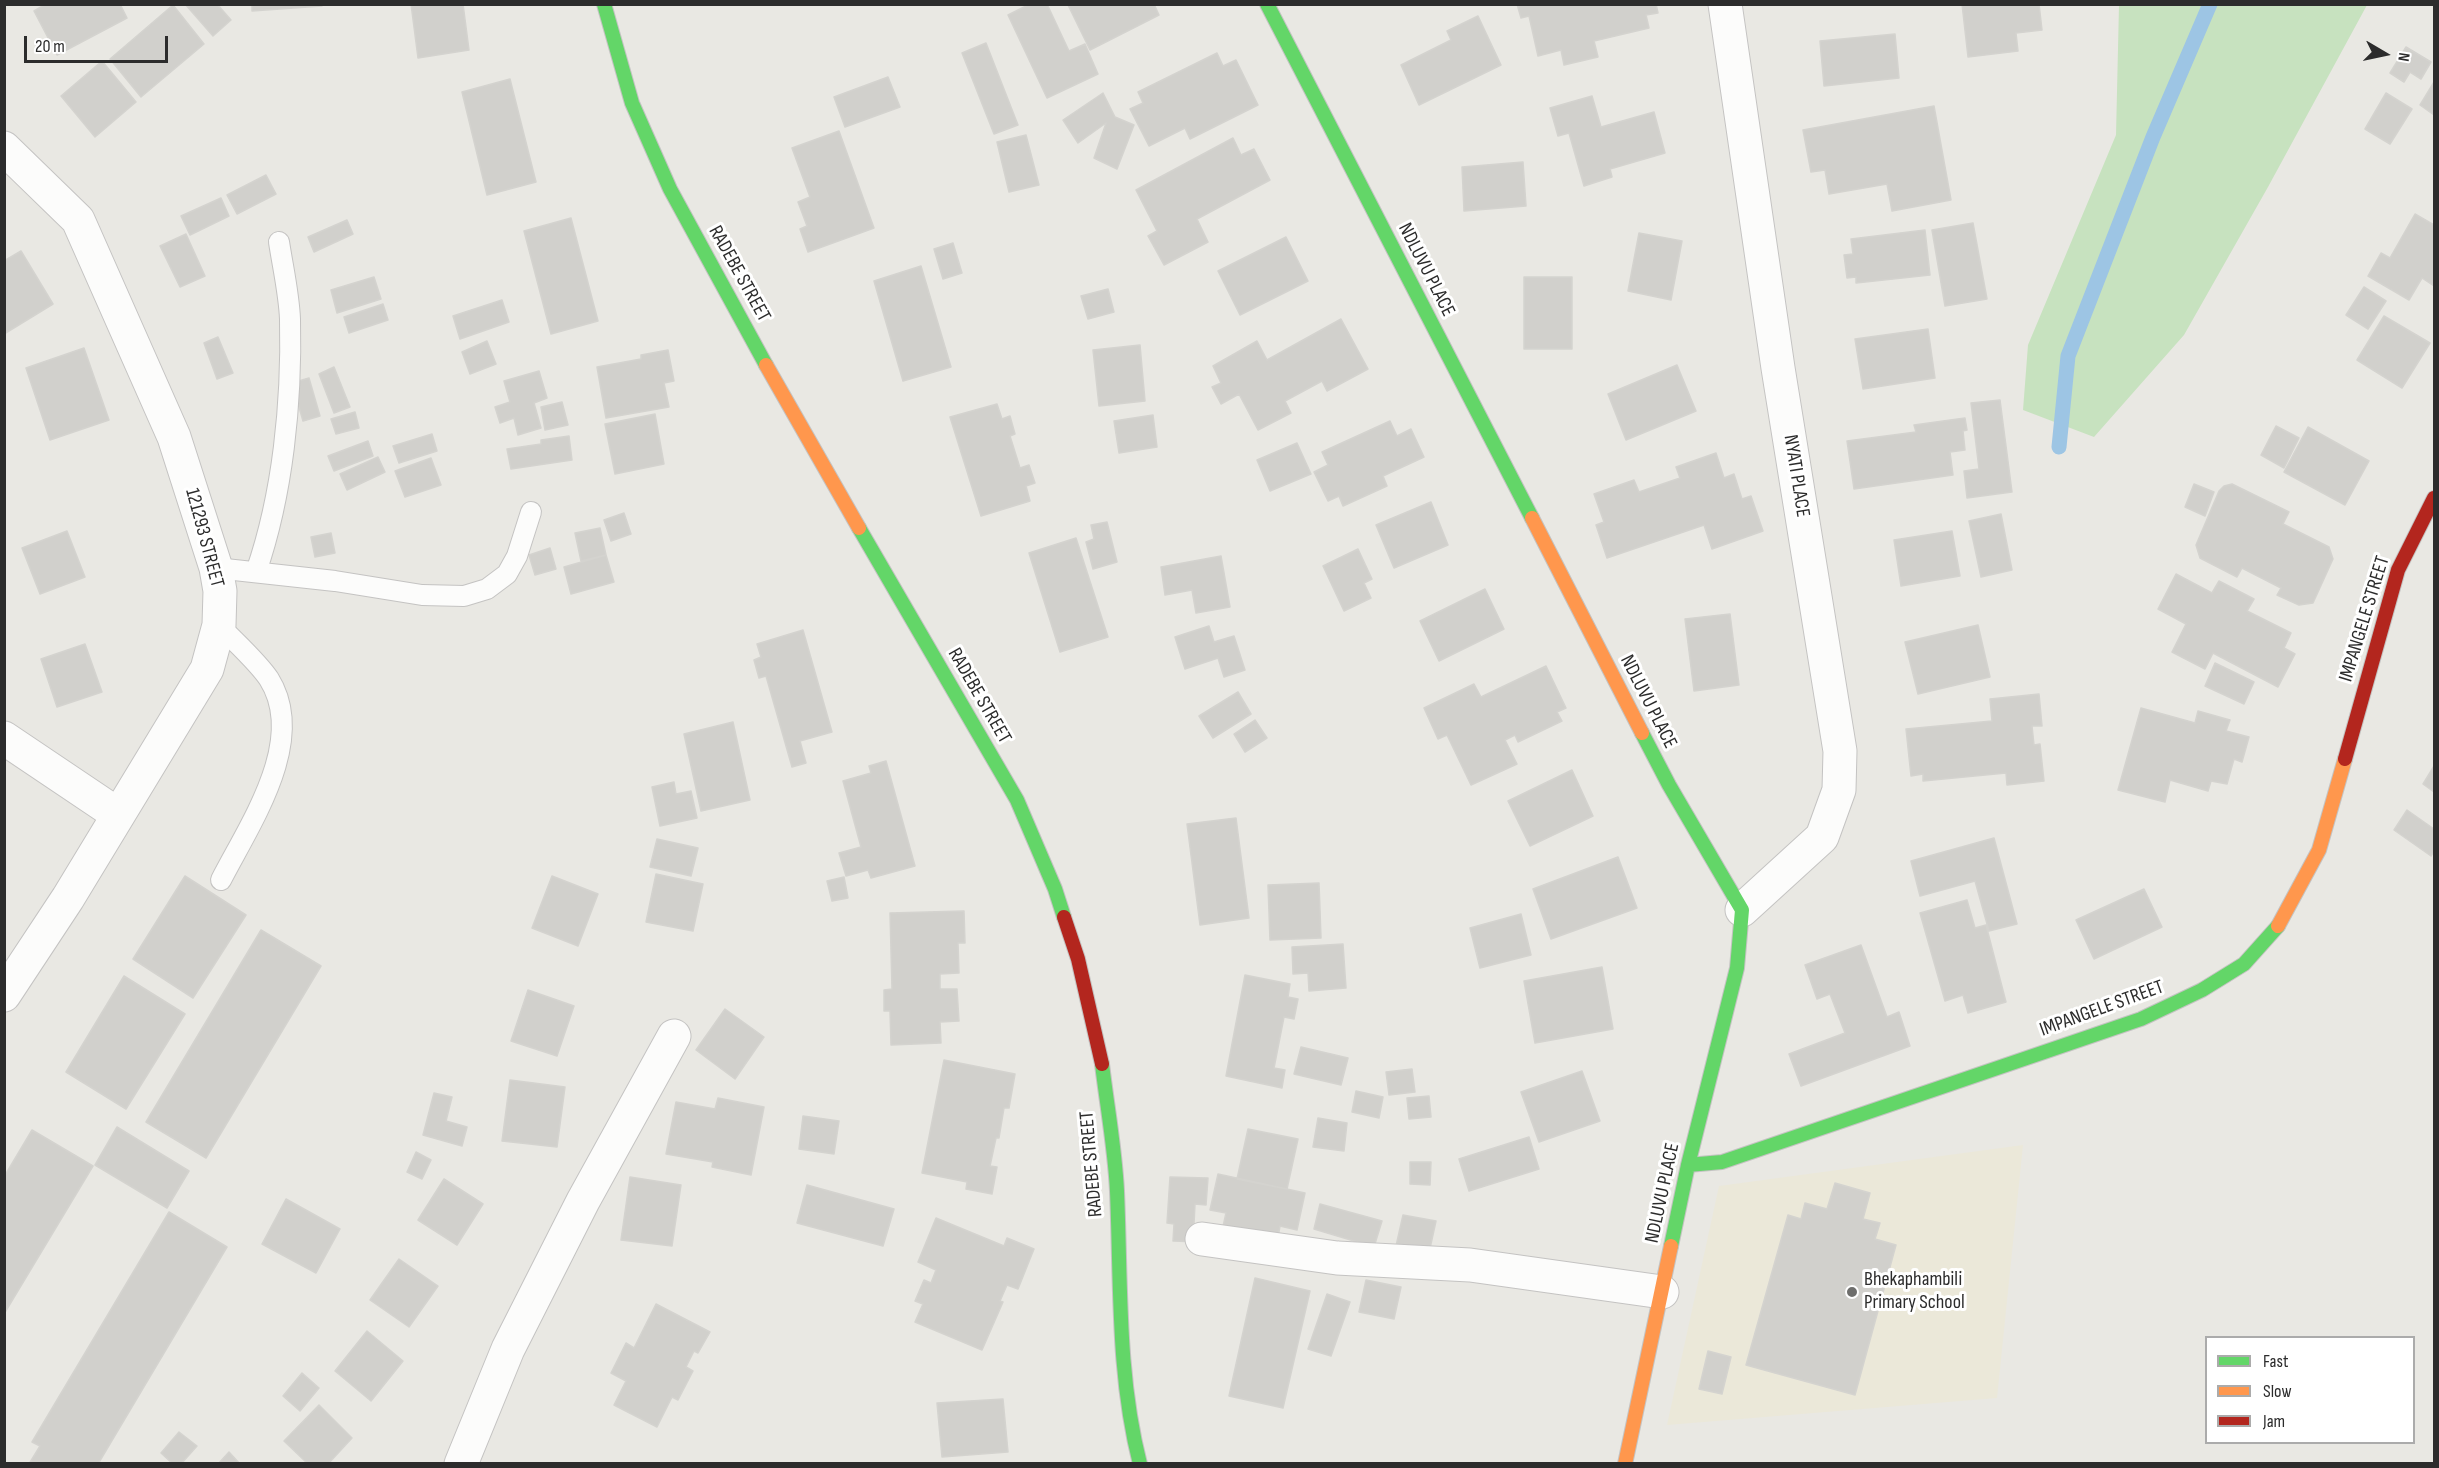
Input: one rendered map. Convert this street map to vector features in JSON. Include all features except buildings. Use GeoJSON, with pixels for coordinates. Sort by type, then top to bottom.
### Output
{"type":"FeatureCollection","features":[{"type":"Feature","properties":{"kind":"street","name":"RADEBE STREET"},"geometry":{"type":"LineString","coordinates":[[604,4],[632,103],[670,189],[800,427],[1017,800],[1055,889],[1078,959],[1101,1058],[1116,1188],[1121,1354],[1134,1441],[1140,1464]]}},
{"type":"Feature","properties":{"kind":"street","name":"NDLUVU PLACE"},"geometry":{"type":"LineString","coordinates":[[1267,4],[1669,785],[1742,910],[1737,968],[1688,1165],[1625,1464]]}},
{"type":"Feature","properties":{"kind":"street","name":"NYATI PLACE"},"geometry":{"type":"LineString","coordinates":[[1725,4],[1780,380],[1840,751],[1839,790],[1822,837],[1742,910]]}},
{"type":"Feature","properties":{"kind":"street","name":"121293 STREET"},"geometry":{"type":"LineString","coordinates":[[4,148],[78,220],[174,437],[216,568],[220,591],[219,625],[207,669],[68,898],[4,995]]}},
{"type":"Feature","properties":{"kind":"street","name":"IMPANGELE STREET"},"geometry":{"type":"LineString","coordinates":[[1688,1165],[1722,1162],[2141,1019],[2202,990],[2244,964],[2282,922],[2319,850],[2398,570],[2434,498]]}},
{"type":"Feature","properties":{"kind":"street"},"geometry":{"type":"LineString","coordinates":[[4,738],[117,814]]}},
{"type":"Feature","properties":{"kind":"street"},"geometry":{"type":"LineString","coordinates":[[461,1464],[508,1349],[583,1201],[674,1036]]}},
{"type":"Feature","properties":{"kind":"street"},"geometry":{"type":"LineString","coordinates":[[1202,1239],[1337,1258],[1470,1265],[1662,1292]]}},
{"type":"Feature","properties":{"kind":"lane"},"geometry":{"type":"LineString","coordinates":[[256,572],[268,539],[276,503],[288,400],[290,318],[279,243]]}},
{"type":"Feature","properties":{"kind":"lane"},"geometry":{"type":"LineString","coordinates":[[216,568],[335,581],[422,595],[464,596],[487,589],[507,574],[517,556],[531,512]]}},
{"type":"Feature","properties":{"kind":"lane"},"geometry":{"type":"LineString","coordinates":[[219,625],[269,679],[281,709],[281,746],[271,782],[221,880]]}},
{"type":"Feature","properties":{"kind":"shaded area","name":"Bhekaphambili Primary School"},"geometry":{"type":"Polygon","coordinates":[[[2023,1145],[1997,1398],[1667,1425],[1719,1186],[2023,1145]]]}},
{"type":"Feature","properties":{"kind":"green space"},"geometry":{"type":"Polygon","coordinates":[[[2119,5],[2367,5],[2184,335],[2094,437],[2023,410],[2028,345],[2116,135],[2119,5]]]}},
{"type":"Feature","properties":{"kind":"waterway"},"geometry":{"type":"LineString","coordinates":[[2059,447],[2068,356],[2153,137],[2210,4]]}},
{"type":"Feature","properties":{"kind":"traffic: fast"},"geometry":{"type":"LineString","coordinates":[[604,4],[632,103],[670,189],[766,365]]}},
{"type":"Feature","properties":{"kind":"traffic: fast"},"geometry":{"type":"LineString","coordinates":[[1267,4],[1532,518]]}},
{"type":"Feature","properties":{"kind":"traffic: fast"},"geometry":{"type":"LineString","coordinates":[[859,528],[1017,800],[1055,889],[1064,917]]}},
{"type":"Feature","properties":{"kind":"traffic: fast"},"geometry":{"type":"LineString","coordinates":[[1642,733],[1669,785],[1742,910],[1737,968],[1688,1165],[1671,1246]]}},
{"type":"Feature","properties":{"kind":"traffic: fast"},"geometry":{"type":"LineString","coordinates":[[1688,1165],[1722,1162],[2141,1019],[2202,990],[2244,964],[2278,926]]}},
{"type":"Feature","properties":{"kind":"traffic: fast"},"geometry":{"type":"LineString","coordinates":[[1102,1064],[1116,1175],[1120,1294],[1127,1396],[1140,1464]]}},
{"type":"Feature","properties":{"kind":"traffic: slow"},"geometry":{"type":"LineString","coordinates":[[766,365],[859,528]]}},
{"type":"Feature","properties":{"kind":"traffic: slow"},"geometry":{"type":"LineString","coordinates":[[1532,518],[1642,733]]}},
{"type":"Feature","properties":{"kind":"traffic: slow"},"geometry":{"type":"LineString","coordinates":[[2278,926],[2319,850],[2345,759]]}},
{"type":"Feature","properties":{"kind":"traffic: slow"},"geometry":{"type":"LineString","coordinates":[[1625,1464],[1671,1246]]}},
{"type":"Feature","properties":{"kind":"traffic: jam"},"geometry":{"type":"LineString","coordinates":[[2345,759],[2398,570],[2434,498]]}},
{"type":"Feature","properties":{"kind":"traffic: jam"},"geometry":{"type":"LineString","coordinates":[[1064,917],[1078,959],[1102,1064]]}},
{"type":"Feature","properties":{"kind":"place","name":"Bhekaphambili Primary School"},"geometry":{"type":"Point","coordinates":[1852,1292]}}]}
